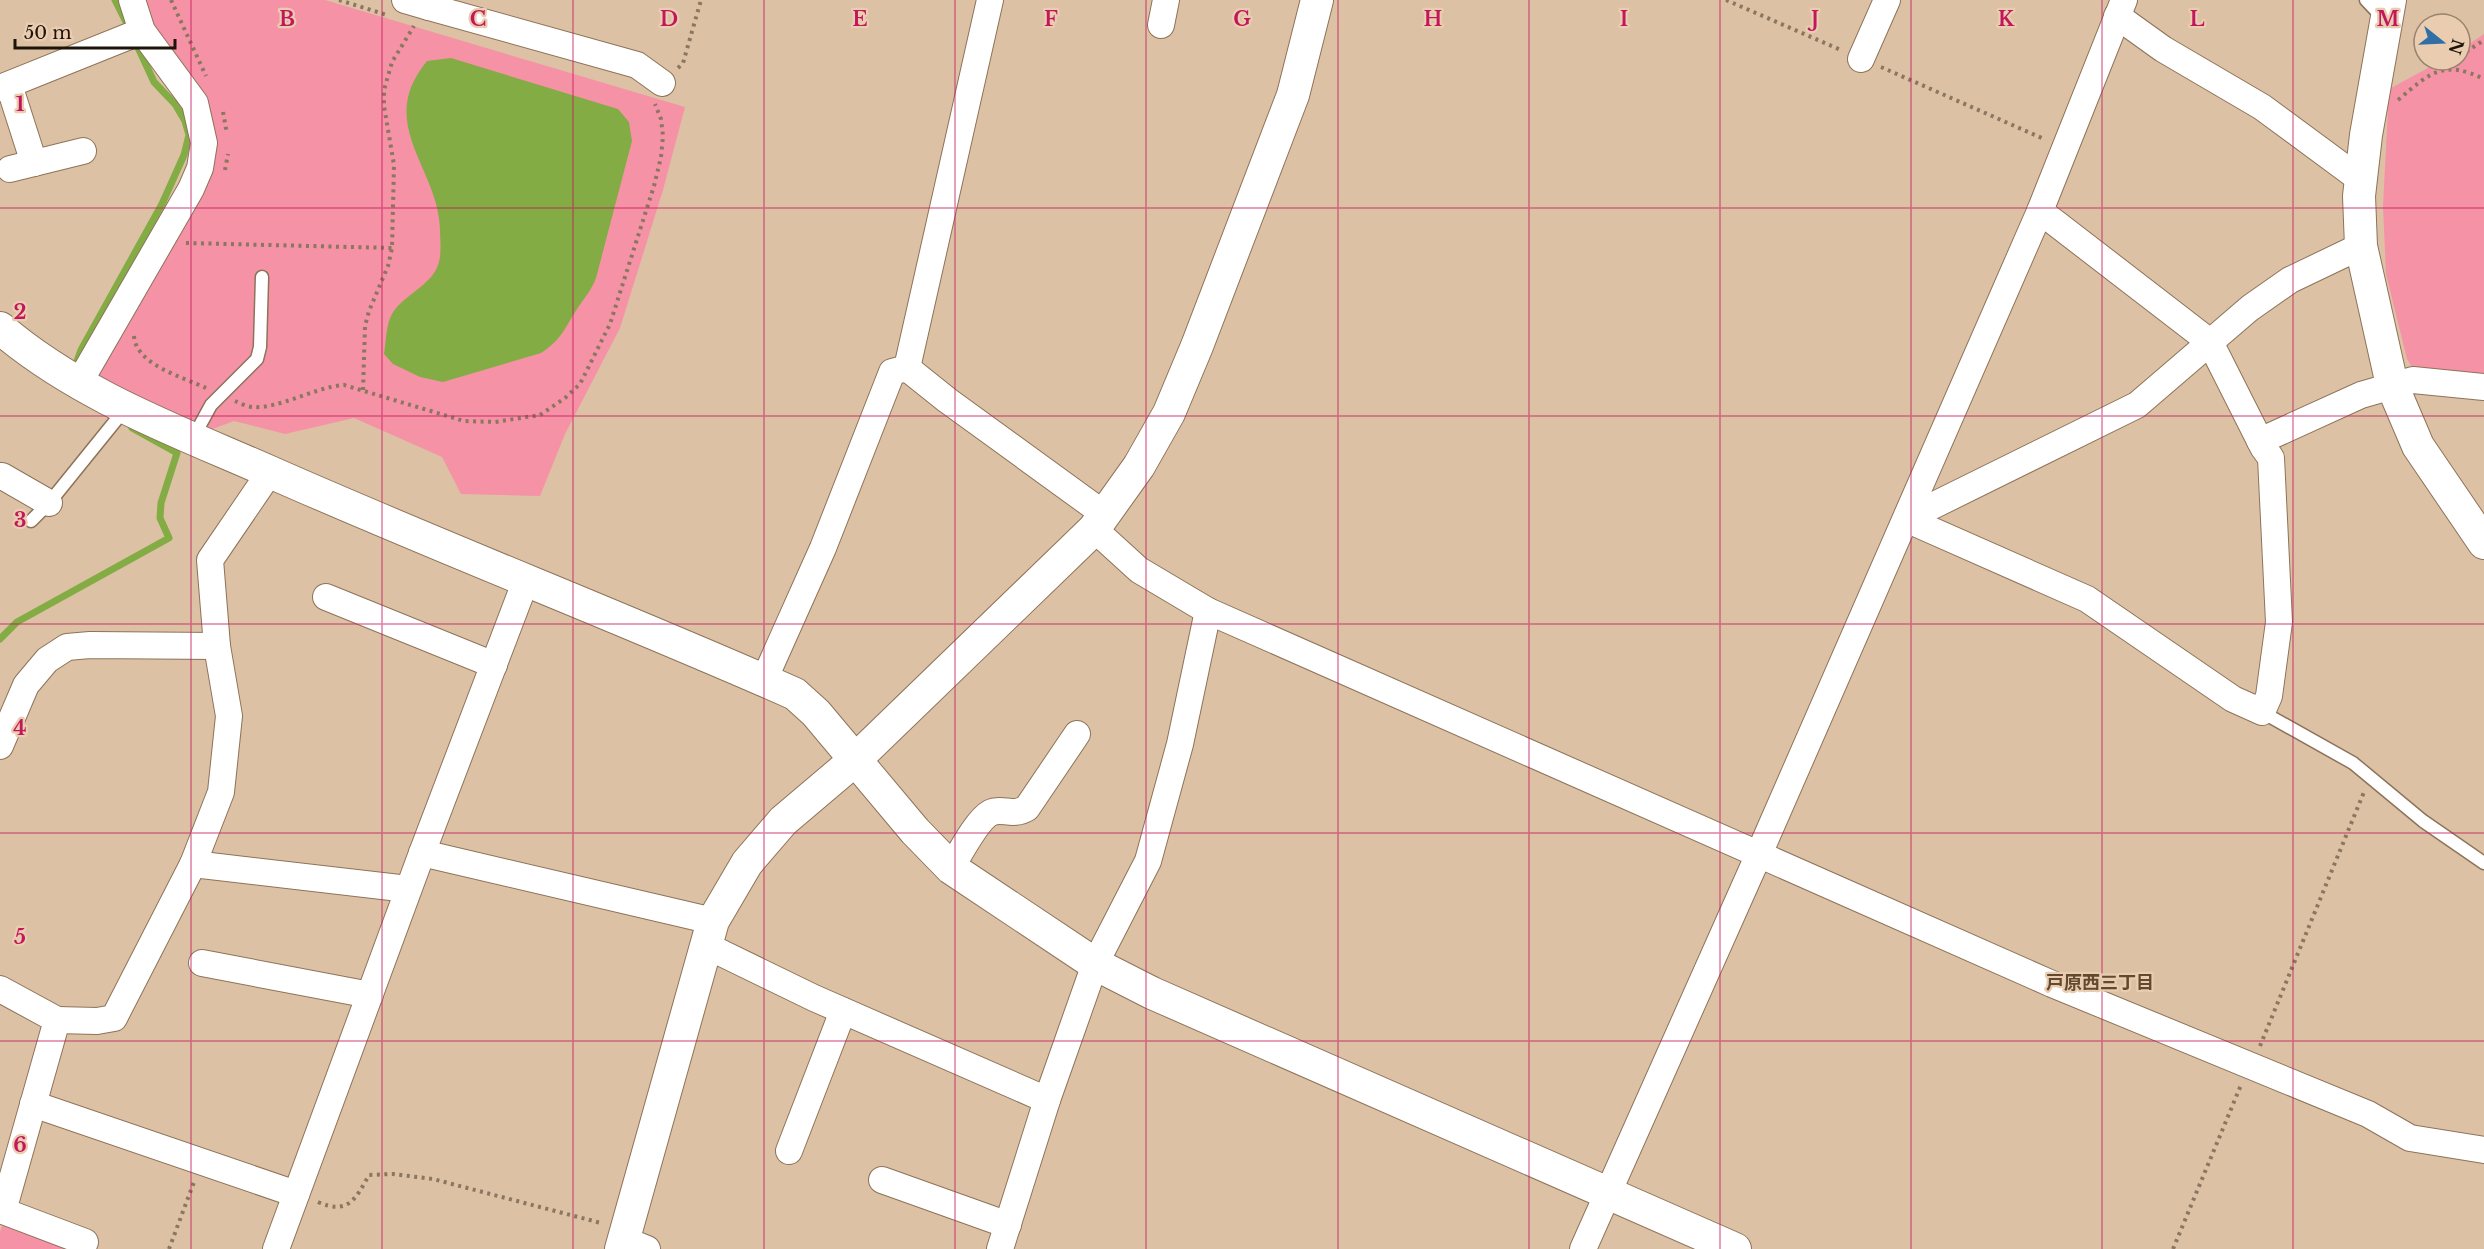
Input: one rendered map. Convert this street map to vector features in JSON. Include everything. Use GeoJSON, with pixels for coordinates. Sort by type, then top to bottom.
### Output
{"type":"FeatureCollection","features":[{"type":"Feature","properties":{"kind":"street"},"geometry":{"type":"LineString","coordinates":[[79,383],[191,189],[200,168],[204,143],[195,103],[142,31],[132,0]]}},
{"type":"Feature","properties":{"kind":"street"},"geometry":{"type":"LineString","coordinates":[[907,368],[990,0]]}},
{"type":"Feature","properties":{"kind":"street"},"geometry":{"type":"LineString","coordinates":[[1161,25],[1166,0]]}},
{"type":"Feature","properties":{"kind":"street"},"geometry":{"type":"LineString","coordinates":[[630,1242],[709,933],[747,863],[783,821],[855,760],[1099,521],[1139,466],[1169,413],[1197,346],[1293,95],[1317,0]]}},
{"type":"Feature","properties":{"kind":"street"},"geometry":{"type":"LineString","coordinates":[[1861,59],[1887,0]]}},
{"type":"Feature","properties":{"kind":"street"},"geometry":{"type":"LineString","coordinates":[[2381,7],[2359,196],[2361,246],[2391,385],[2418,446],[2484,543]]}},
{"type":"Feature","properties":{"kind":"street"},"geometry":{"type":"LineString","coordinates":[[1583,1249],[1759,854],[2040,211],[2121,8],[2163,49],[2262,107],[2361,180]]}},
{"type":"Feature","properties":{"kind":"street"},"geometry":{"type":"LineString","coordinates":[[415,13],[637,66],[658,93]]}},
{"type":"Feature","properties":{"kind":"street"},"geometry":{"type":"LineString","coordinates":[[83,152],[22,166],[4,86],[142,31]]}},
{"type":"Feature","properties":{"kind":"street"},"geometry":{"type":"LineString","coordinates":[[1906,519],[2087,599],[2233,699],[2262,712],[2269,696],[2279,622],[2271,458],[2260,441],[2210,342],[2040,211]]}},
{"type":"Feature","properties":{"kind":"street"},"geometry":{"type":"LineString","coordinates":[[1906,519],[2137,405],[2250,308],[2290,280],[2361,246]]}},
{"type":"Feature","properties":{"kind":"street"},"geometry":{"type":"LineString","coordinates":[[0,328],[16,342],[79,383],[126,408],[391,525],[639,626],[795,694],[816,713],[915,831],[951,868],[1095,964],[1152,993],[1735,1249]]}},
{"type":"Feature","properties":{"kind":"street"},"geometry":{"type":"LineString","coordinates":[[907,368],[1099,521],[1139,570],[1208,610],[2052,984],[2368,1114],[2410,1138],[2484,1150]]}},
{"type":"Feature","properties":{"kind":"street"},"geometry":{"type":"LineString","coordinates":[[764,680],[823,548],[892,372],[907,368]]}},
{"type":"Feature","properties":{"kind":"street"},"geometry":{"type":"LineString","coordinates":[[2260,441],[2391,385],[2414,380],[2484,387]]}},
{"type":"Feature","properties":{"kind":"street"},"geometry":{"type":"LineString","coordinates":[[0,989],[57,1020],[97,1021],[114,1018],[193,864],[221,792],[229,716],[217,646],[210,560],[270,472]]}},
{"type":"Feature","properties":{"kind":"street"},"geometry":{"type":"LineString","coordinates":[[0,477],[2,476],[49,503]]}},
{"type":"Feature","properties":{"kind":"street"},"geometry":{"type":"LineString","coordinates":[[276,1249],[408,890],[526,580]]}},
{"type":"Feature","properties":{"kind":"street"},"geometry":{"type":"LineString","coordinates":[[326,597],[494,664]]}},
{"type":"Feature","properties":{"kind":"street"},"geometry":{"type":"LineString","coordinates":[[882,1180],[1004,1237],[1047,1100],[1095,964],[1148,861],[1180,744],[1208,610]]}},
{"type":"Feature","properties":{"kind":"street"},"geometry":{"type":"LineString","coordinates":[[0,746],[26,685],[47,660],[67,647],[90,645],[217,646]]}},
{"type":"Feature","properties":{"kind":"street"},"geometry":{"type":"LineString","coordinates":[[951,868],[981,822],[990,813],[1018,813],[1027,808],[1077,734]]}},
{"type":"Feature","properties":{"kind":"street"},"geometry":{"type":"LineString","coordinates":[[422,853],[709,933],[843,1011],[1047,1100]]}},
{"type":"Feature","properties":{"kind":"street"},"geometry":{"type":"LineString","coordinates":[[193,864],[408,890]]}},
{"type":"Feature","properties":{"kind":"street"},"geometry":{"type":"LineString","coordinates":[[202,963],[370,995]]}},
{"type":"Feature","properties":{"kind":"street"},"geometry":{"type":"LineString","coordinates":[[789,1151],[843,1011]]}},
{"type":"Feature","properties":{"kind":"street"},"geometry":{"type":"LineString","coordinates":[[57,1020],[3,1211],[85,1242],[82,1249]]}},
{"type":"Feature","properties":{"kind":"street"},"geometry":{"type":"LineString","coordinates":[[33,1104],[296,1194]]}},
{"type":"Feature","properties":{"kind":"lane"},"geometry":{"type":"LineString","coordinates":[[192,438],[220,394],[257,359],[260,347],[262,277]]}},
{"type":"Feature","properties":{"kind":"lane"},"geometry":{"type":"LineString","coordinates":[[31,521],[49,503],[126,408]]}},
{"type":"Feature","properties":{"kind":"lane"},"geometry":{"type":"LineString","coordinates":[[2262,712],[2353,764],[2423,821],[2484,863]]}},
{"type":"Feature","properties":{"kind":"path"},"geometry":{"type":"LineString","coordinates":[[339,0],[415,13],[392,62],[384,90],[384,106],[394,165],[392,248],[388,266],[365,326],[363,390]]}},
{"type":"Feature","properties":{"kind":"path"},"geometry":{"type":"LineString","coordinates":[[173,373],[253,407],[344,385],[464,421],[495,422],[540,415],[580,384],[610,324],[662,157],[663,136],[658,93],[683,63],[701,0]]}},
{"type":"Feature","properties":{"kind":"path"},"geometry":{"type":"LineString","coordinates":[[1726,0],[2065,148]]}},
{"type":"Feature","properties":{"kind":"path"},"geometry":{"type":"LineString","coordinates":[[2369,121],[2422,80],[2437,72]]}},
{"type":"Feature","properties":{"kind":"path"},"geometry":{"type":"LineString","coordinates":[[2470,72],[2484,79]]}},
{"type":"Feature","properties":{"kind":"path"},"geometry":{"type":"LineString","coordinates":[[186,243],[392,248]]}},
{"type":"Feature","properties":{"kind":"path"},"geometry":{"type":"LineString","coordinates":[[2173,1249],[2370,777]]}},
{"type":"Feature","properties":{"kind":"path"},"geometry":{"type":"LineString","coordinates":[[169,1249],[202,1162]]}},
{"type":"Feature","properties":{"kind":"path"},"geometry":{"type":"LineString","coordinates":[[296,1194],[333,1209],[347,1205],[360,1190],[369,1174],[393,1174],[433,1179],[630,1242]]}},
{"type":"Feature","properties":{"kind":"shaded area"},"geometry":{"type":"Polygon","coordinates":[[[145,0],[325,0],[685,107],[663,190],[620,328],[565,434],[540,496],[461,494],[442,457],[354,418],[285,434],[234,421],[207,431],[95,376],[215,142],[152,28],[145,0]]]}},
{"type":"Feature","properties":{"kind":"shaded area"},"geometry":{"type":"Polygon","coordinates":[[[2484,34],[2484,378],[2414,370],[2407,359],[2386,274],[2383,206],[2389,89],[2421,72],[2472,72],[2472,42],[2484,34]]]}},
{"type":"Feature","properties":{"kind":"shaded area"},"geometry":{"type":"Polygon","coordinates":[[[451,58],[618,109],[629,122],[632,141],[596,278],[559,337],[541,353],[443,382],[420,377],[393,364],[384,354],[387,328],[392,314],[403,301],[429,279],[439,261],[440,229],[437,207],[413,145],[408,125],[407,105],[413,84],[427,61],[451,58]]]}},
{"type":"Feature","properties":{"kind":"shaded area"},"geometry":{"type":"Polygon","coordinates":[[[4,1220],[72,1249],[0,1249],[0,1232],[4,1220]]]}},
{"type":"Feature","properties":{"kind":"waterway"},"geometry":{"type":"LineString","coordinates":[[115,0],[129,28]]}},
{"type":"Feature","properties":{"kind":"waterway"},"geometry":{"type":"LineString","coordinates":[[75,367],[81,350],[162,204],[184,155],[189,135],[185,121],[175,104],[154,82],[135,41]]}},
{"type":"Feature","properties":{"kind":"waterway"},"geometry":{"type":"LineString","coordinates":[[0,639],[17,622],[169,538],[160,518],[161,503],[177,453],[132,428]]}},
{"type":"Feature","properties":{"kind":"district","name":"戸原西三丁目"},"geometry":{"type":"Point","coordinates":[2100,983]}}]}
